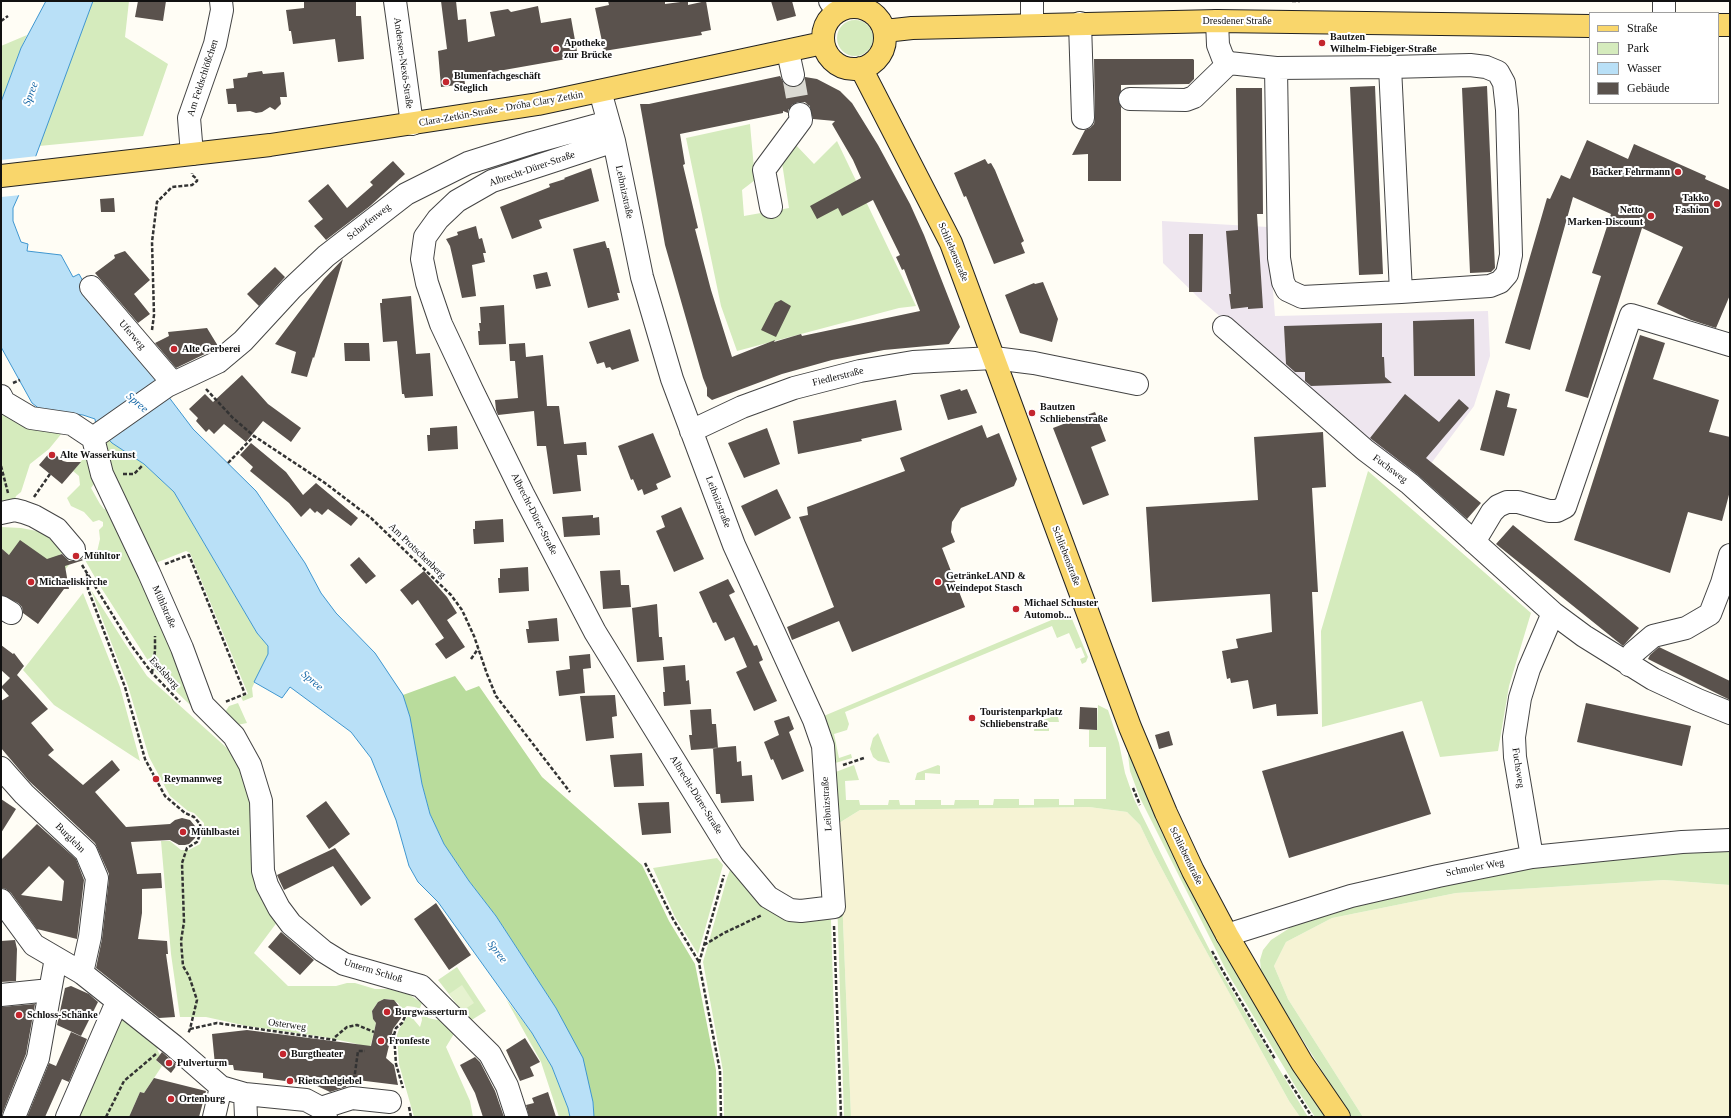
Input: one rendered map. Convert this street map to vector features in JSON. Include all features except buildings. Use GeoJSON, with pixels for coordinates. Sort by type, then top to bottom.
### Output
{"type":"FeatureCollection","features":[{"type":"Feature","properties":{"kind":"main road"},"geometry":{"type":"LineString","coordinates":[[833,6],[856,6],[866,9],[875,14],[885,31],[883,50],[878,58],[861,68],[851,69],[841,66],[833,61],[826,53],[823,43],[825,25],[830,17],[833,6]]}},
{"type":"Feature","properties":{"kind":"main road","name":"Dresdener Straße"},"geometry":{"type":"LineString","coordinates":[[885,31],[912,28],[1032,24],[1217,21],[1589,26]]}},
{"type":"Feature","properties":{"kind":"main road"},"geometry":{"type":"LineString","coordinates":[[1719,26],[1730,25]]}},
{"type":"Feature","properties":{"kind":"main road","name":"Clara-Zetkin-Straße - Dróha Clary Zetkin"},"geometry":{"type":"LineString","coordinates":[[1,176],[184,155],[412,124],[538,104],[788,52],[823,43]]}},
{"type":"Feature","properties":{"kind":"main road","name":"Schliebenstraße"},"geometry":{"type":"LineString","coordinates":[[861,68],[951,243],[1133,734],[1166,813],[1193,872],[1227,935],[1302,1063],[1339,1117]]}},
{"type":"Feature","properties":{"kind":"street","name":"Am Feldschlößchen"},"geometry":{"type":"LineString","coordinates":[[184,155],[189,118],[215,44],[222,10],[221,1]]}},
{"type":"Feature","properties":{"kind":"street","name":"Andersen-Nexö-Straße"},"geometry":{"type":"LineString","coordinates":[[395,1],[412,124]]}},
{"type":"Feature","properties":{"kind":"street"},"geometry":{"type":"LineString","coordinates":[[1032,1],[1032,24]]}},
{"type":"Feature","properties":{"kind":"street"},"geometry":{"type":"LineString","coordinates":[[1664,1],[1664,12]]}},
{"type":"Feature","properties":{"kind":"street"},"geometry":{"type":"LineString","coordinates":[[1217,21],[1218,45],[1222,58],[1229,63],[1276,68],[1470,65],[1486,67],[1498,72],[1504,83],[1507,110],[1511,255],[1507,274],[1500,282],[1490,286],[1302,297],[1287,290],[1283,282],[1279,258],[1276,68]]}},
{"type":"Feature","properties":{"kind":"street"},"geometry":{"type":"LineString","coordinates":[[1080,23],[1083,118]]}},
{"type":"Feature","properties":{"kind":"street"},"geometry":{"type":"LineString","coordinates":[[788,52],[793,75]]}},
{"type":"Feature","properties":{"kind":"street"},"geometry":{"type":"LineString","coordinates":[[1130,99],[1186,100],[1194,97],[1229,63]]}},
{"type":"Feature","properties":{"kind":"street"},"geometry":{"type":"LineString","coordinates":[[1390,67],[1401,292]]}},
{"type":"Feature","properties":{"kind":"street","name":"Leibnizstraße"},"geometry":{"type":"LineString","coordinates":[[600,92],[611,131],[642,277],[672,379],[734,545],[814,720],[823,746],[834,908]]}},
{"type":"Feature","properties":{"kind":"street"},"geometry":{"type":"LineString","coordinates":[[771,207],[764,170],[801,120],[800,114]]}},
{"type":"Feature","properties":{"kind":"street","name":"Scharfenweg"},"geometry":{"type":"LineString","coordinates":[[97,436],[170,385],[218,362],[238,346],[291,288],[326,256],[406,194],[468,163],[532,143],[611,131]]}},
{"type":"Feature","properties":{"kind":"street","name":"Albrecht-Dürer-Straße"},"geometry":{"type":"LineString","coordinates":[[611,131],[492,181],[457,201],[438,219],[425,238],[422,259],[427,283],[441,324],[523,494],[595,632],[732,854],[768,897],[790,910],[801,911],[834,908]]}},
{"type":"Feature","properties":{"kind":"street","name":"Uferweg"},"geometry":{"type":"LineString","coordinates":[[91,287],[150,357],[170,385]]}},
{"type":"Feature","properties":{"kind":"street"},"geometry":{"type":"LineString","coordinates":[[1474,542],[1492,512],[1498,506],[1507,502],[1518,502],[1548,511],[1557,511],[1565,507],[1631,315],[1730,345]]}},
{"type":"Feature","properties":{"kind":"street","name":"Fuchsweg"},"geometry":{"type":"LineString","coordinates":[[1224,327],[1365,450],[1410,484],[1553,613],[1584,636],[1629,665],[1692,697],[1730,713]]}},
{"type":"Feature","properties":{"kind":"street","name":"Fiedlerstraße"},"geometry":{"type":"LineString","coordinates":[[691,431],[742,407],[794,388],[860,371],[913,362],[994,358],[1034,363],[1137,384]]}},
{"type":"Feature","properties":{"kind":"street"},"geometry":{"type":"LineString","coordinates":[[2,400],[31,418],[72,424],[97,436]]}},
{"type":"Feature","properties":{"kind":"street","name":"Mühlstraße"},"geometry":{"type":"LineString","coordinates":[[97,436],[102,474],[149,573],[182,648],[203,705],[234,736],[250,765]]}},
{"type":"Feature","properties":{"kind":"street"},"geometry":{"type":"LineString","coordinates":[[13,512],[57,529],[77,556]]}},
{"type":"Feature","properties":{"kind":"street"},"geometry":{"type":"LineString","coordinates":[[1629,665],[1633,653],[1654,636],[1686,628],[1710,614],[1722,583],[1730,555]]}},
{"type":"Feature","properties":{"kind":"street","name":"Fuchsweg"},"geometry":{"type":"LineString","coordinates":[[1532,857],[1515,757],[1514,738],[1520,698],[1529,668],[1553,613]]}},
{"type":"Feature","properties":{"kind":"street","name":"Unterm Schloß"},"geometry":{"type":"LineString","coordinates":[[250,765],[261,801],[263,871],[267,885],[279,908],[291,924],[324,951],[344,964],[421,986],[490,1054],[507,1086],[517,1117]]}},
{"type":"Feature","properties":{"kind":"street","name":"Burglehn"},"geometry":{"type":"LineString","coordinates":[[1,768],[24,794],[86,852],[97,878],[90,937],[82,974]]}},
{"type":"Feature","properties":{"kind":"street","name":"Schmoler Weg"},"geometry":{"type":"LineString","coordinates":[[1227,935],[1351,896],[1438,876],[1532,857],[1666,844],[1730,840]]}},
{"type":"Feature","properties":{"kind":"street"},"geometry":{"type":"LineString","coordinates":[[1,900],[34,945],[82,974],[173,1046],[221,1087],[246,1094],[306,1100],[323,1112],[352,1098],[401,1099]]}},
{"type":"Feature","properties":{"kind":"street"},"geometry":{"type":"LineString","coordinates":[[14,1117],[38,1058],[46,1024],[56,958]]}},
{"type":"Feature","properties":{"kind":"street"},"geometry":{"type":"LineString","coordinates":[[1,994],[50,990]]}},
{"type":"Feature","properties":{"kind":"street"},"geometry":{"type":"LineString","coordinates":[[67,1117],[117,1002]]}},
{"type":"Feature","properties":{"kind":"street"},"geometry":{"type":"LineString","coordinates":[[214,1117],[221,1087]]}},
{"type":"Feature","properties":{"kind":"street"},"geometry":{"type":"LineString","coordinates":[[246,1094],[246,1117]]}},
{"type":"Feature","properties":{"kind":"path"},"geometry":{"type":"LineString","coordinates":[[1,21],[8,16]]}},
{"type":"Feature","properties":{"kind":"path"},"geometry":{"type":"LineString","coordinates":[[154,315],[152,242],[157,202],[172,187],[192,185],[197,181],[197,178],[195,177]]}},
{"type":"Feature","properties":{"kind":"path","name":"Am Protschenberg"},"geometry":{"type":"LineString","coordinates":[[193,373],[233,418],[254,436],[325,483],[371,518],[451,595],[462,610],[474,636],[496,696],[570,792]]}},
{"type":"Feature","properties":{"kind":"path"},"geometry":{"type":"LineString","coordinates":[[228,463],[254,436]]}},
{"type":"Feature","properties":{"kind":"path"},"geometry":{"type":"LineString","coordinates":[[134,474],[143,465]]}},
{"type":"Feature","properties":{"kind":"path"},"geometry":{"type":"LineString","coordinates":[[1,466],[13,512]]}},
{"type":"Feature","properties":{"kind":"path"},"geometry":{"type":"LineString","coordinates":[[13,512],[50,474]]}},
{"type":"Feature","properties":{"kind":"path"},"geometry":{"type":"LineString","coordinates":[[163,565],[189,555],[245,694],[223,703]]}},
{"type":"Feature","properties":{"kind":"path"},"geometry":{"type":"LineString","coordinates":[[77,556],[87,574]]}},
{"type":"Feature","properties":{"kind":"path","name":"Eselsberg"},"geometry":{"type":"LineString","coordinates":[[87,574],[131,645],[152,673],[182,703]]}},
{"type":"Feature","properties":{"kind":"path","name":"Osterweg"},"geometry":{"type":"LineString","coordinates":[[87,574],[88,590],[124,687],[145,759],[165,796],[185,813],[194,817],[200,824],[201,832],[197,842],[187,848],[182,863],[184,922],[181,941],[183,966],[189,976],[197,1000],[190,1029],[217,1023],[335,1040],[335,1037],[347,1027],[357,1025],[374,1032]]}},
{"type":"Feature","properties":{"kind":"path"},"geometry":{"type":"LineString","coordinates":[[471,659],[478,649]]}},
{"type":"Feature","properties":{"kind":"path"},"geometry":{"type":"LineString","coordinates":[[699,963],[723,877],[732,854]]}},
{"type":"Feature","properties":{"kind":"path"},"geometry":{"type":"LineString","coordinates":[[645,863],[673,919],[699,963],[720,1071],[721,1117]]}},
{"type":"Feature","properties":{"kind":"path"},"geometry":{"type":"LineString","coordinates":[[704,945],[724,933],[763,914],[785,906]]}},
{"type":"Feature","properties":{"kind":"path"},"geometry":{"type":"LineString","coordinates":[[834,908],[841,1117]]}},
{"type":"Feature","properties":{"kind":"path"},"geometry":{"type":"LineString","coordinates":[[411,1117],[401,1099],[393,1035],[396,1028],[402,1023],[408,1010],[415,1015]]}},
{"type":"Feature","properties":{"kind":"path"},"geometry":{"type":"LineString","coordinates":[[106,1117],[124,1081],[155,1055],[173,1046]]}},
{"type":"Feature","properties":{"kind":"path"},"geometry":{"type":"LineString","coordinates":[[352,1098],[358,1051],[365,1051]]}},
{"type":"Feature","properties":{"kind":"shaded area"},"geometry":{"type":"Polygon","coordinates":[[[1162,221],[1268,227],[1275,316],[1488,311],[1490,356],[1474,406],[1418,481],[1251,343],[1201,300],[1163,263],[1162,221]]]}},
{"type":"Feature","properties":{"kind":"shaded area"},"geometry":{"type":"Polygon","coordinates":[[[1089,807],[1127,812],[1140,825],[1195,931],[1289,1101],[1300,1117],[851,1117],[839,823],[860,810],[1089,807]]]}},
{"type":"Feature","properties":{"kind":"shaded area"},"geometry":{"type":"Polygon","coordinates":[[[1664,880],[1730,885],[1730,1117],[1363,1117],[1288,999],[1274,966],[1286,942],[1332,918],[1456,893],[1664,880]]]}},
{"type":"Feature","properties":{"kind":"green space"},"geometry":{"type":"Polygon","coordinates":[[[93,1],[129,1],[125,37],[168,64],[143,136],[39,146],[93,1]]]}},
{"type":"Feature","properties":{"kind":"green space"},"geometry":{"type":"Polygon","coordinates":[[[859,20],[868,25],[872,31],[872,45],[868,51],[859,56],[851,56],[842,51],[838,45],[837,34],[842,25],[848,21],[859,20]]]}},
{"type":"Feature","properties":{"kind":"green space"},"geometry":{"type":"Polygon","coordinates":[[[27,35],[21,48],[1,102],[1,46],[27,35]]]}},
{"type":"Feature","properties":{"kind":"green space"},"geometry":{"type":"Polygon","coordinates":[[[750,124],[755,180],[742,190],[744,216],[789,208],[782,163],[794,143],[814,164],[837,141],[916,306],[899,308],[737,351],[721,306],[686,138],[750,124]]]}},
{"type":"Feature","properties":{"kind":"green space"},"geometry":{"type":"Polygon","coordinates":[[[1,415],[67,427],[49,449],[30,464],[21,492],[15,499],[1,501],[1,415]]]}},
{"type":"Feature","properties":{"kind":"green space"},"geometry":{"type":"Polygon","coordinates":[[[107,438],[112,443],[144,464],[174,492],[257,633],[268,646],[268,654],[252,688],[253,697],[243,701],[241,697],[248,694],[190,553],[186,551],[153,564],[107,473],[102,442],[107,438]]]}},
{"type":"Feature","properties":{"kind":"green space"},"geometry":{"type":"Polygon","coordinates":[[[92,448],[97,480],[91,488],[104,509],[114,511],[218,732],[154,670],[85,560],[97,552],[100,539],[99,530],[103,526],[103,522],[99,520],[93,522],[84,512],[71,506],[67,498],[80,485],[79,476],[73,471],[92,448]]]}},
{"type":"Feature","properties":{"kind":"green space"},"geometry":{"type":"Polygon","coordinates":[[[1368,471],[1531,613],[1509,686],[1498,751],[1440,757],[1422,701],[1322,727],[1321,631],[1368,471]]]}},
{"type":"Feature","properties":{"kind":"green space"},"geometry":{"type":"Polygon","coordinates":[[[1,527],[21,528],[42,532],[65,552],[59,555],[67,560],[69,565],[57,579],[9,555],[1,548],[1,527]]]}},
{"type":"Feature","properties":{"kind":"green space"},"geometry":{"type":"Polygon","coordinates":[[[91,590],[147,676],[228,749],[244,771],[278,921],[254,953],[288,986],[336,986],[347,983],[355,983],[375,989],[388,989],[407,993],[422,1003],[420,1008],[428,1018],[437,1020],[440,1018],[455,1032],[446,1047],[470,1101],[473,1117],[414,1117],[399,1064],[397,1035],[399,1029],[409,1014],[420,1027],[422,1020],[421,1013],[415,1007],[407,1006],[402,1010],[398,1003],[390,999],[384,999],[378,1002],[372,1011],[373,1019],[376,1023],[370,1048],[324,1037],[247,1026],[206,1017],[180,1017],[171,954],[161,841],[170,841],[181,850],[189,850],[200,844],[204,834],[204,823],[194,813],[188,811],[170,796],[149,757],[128,686],[91,590]]]}},
{"type":"Feature","properties":{"kind":"green space"},"geometry":{"type":"Polygon","coordinates":[[[83,593],[120,687],[140,761],[54,705],[23,670],[83,593]]]}},
{"type":"Feature","properties":{"kind":"green space"},"geometry":{"type":"Polygon","coordinates":[[[1061,616],[1072,619],[1088,657],[1086,662],[1082,664],[1080,659],[1085,657],[1081,647],[1076,649],[1069,633],[1057,638],[1052,626],[845,712],[849,724],[847,730],[834,734],[839,758],[851,754],[852,758],[832,764],[819,718],[1061,616]]]}},
{"type":"Feature","properties":{"kind":"green space"},"geometry":{"type":"Polygon","coordinates":[[[455,676],[466,691],[479,686],[542,777],[642,865],[669,921],[695,964],[716,1070],[717,1117],[594,1117],[593,1102],[556,1008],[496,916],[469,881],[444,844],[430,814],[403,695],[455,676]]]}},
{"type":"Feature","properties":{"kind":"green space"},"geometry":{"type":"Polygon","coordinates":[[[238,703],[247,723],[237,725],[225,712],[229,706],[238,703]]]}},
{"type":"Feature","properties":{"kind":"green space"},"geometry":{"type":"Polygon","coordinates":[[[1098,705],[1108,710],[1119,743],[1125,773],[1134,799],[1179,890],[1222,974],[1308,1117],[1300,1117],[1289,1101],[1195,931],[1140,825],[1127,812],[1089,807],[860,810],[839,823],[851,1117],[844,1117],[833,773],[854,765],[859,780],[845,781],[846,800],[859,800],[860,805],[888,805],[889,800],[899,800],[900,805],[915,805],[915,800],[941,800],[941,805],[954,805],[955,800],[979,800],[979,805],[993,805],[994,799],[1019,799],[1019,805],[1034,805],[1034,799],[1059,799],[1059,805],[1074,805],[1074,799],[1106,799],[1106,747],[1089,747],[1089,730],[1097,730],[1098,705]]]}},
{"type":"Feature","properties":{"kind":"green space"},"geometry":{"type":"Polygon","coordinates":[[[1054,716],[1058,717],[1059,722],[1049,722],[1049,731],[1034,731],[1035,723],[1054,716]]]}},
{"type":"Feature","properties":{"kind":"green space"},"geometry":{"type":"Polygon","coordinates":[[[878,733],[890,763],[878,761],[873,757],[870,749],[873,738],[878,733]]]}},
{"type":"Feature","properties":{"kind":"green space"},"geometry":{"type":"Polygon","coordinates":[[[1130,750],[1216,936],[1250,997],[1306,1090],[1326,1117],[1315,1117],[1227,972],[1140,798],[1130,771],[1128,755],[1130,750]]]}},
{"type":"Feature","properties":{"kind":"green space"},"geometry":{"type":"Polygon","coordinates":[[[938,765],[940,766],[940,774],[925,773],[925,780],[915,780],[917,773],[938,765]]]}},
{"type":"Feature","properties":{"kind":"green space"},"geometry":{"type":"Polygon","coordinates":[[[1730,849],[1730,885],[1664,880],[1456,893],[1332,918],[1286,942],[1274,966],[1288,999],[1363,1117],[1351,1117],[1261,971],[1260,960],[1263,950],[1271,940],[1299,922],[1357,904],[1535,867],[1621,856],[1730,849]]]}},
{"type":"Feature","properties":{"kind":"green space"},"geometry":{"type":"Polygon","coordinates":[[[717,858],[723,865],[698,954],[675,917],[653,868],[717,858]]]}},
{"type":"Feature","properties":{"kind":"green space"},"geometry":{"type":"Polygon","coordinates":[[[733,862],[766,901],[821,914],[831,920],[837,1117],[724,1117],[723,1071],[703,962],[733,862]]]}},
{"type":"Feature","properties":{"kind":"green space"},"geometry":{"type":"Polygon","coordinates":[[[457,967],[486,1011],[470,1021],[438,980],[457,967]]]}},
{"type":"Feature","properties":{"kind":"green space"},"geometry":{"type":"Polygon","coordinates":[[[462,985],[474,1003],[462,1011],[449,994],[462,985]]]}},
{"type":"Feature","properties":{"kind":"green space"},"geometry":{"type":"Polygon","coordinates":[[[506,999],[532,1033],[552,1067],[570,1117],[559,1117],[541,1062],[506,999]]]}},
{"type":"Feature","properties":{"kind":"green space"},"geometry":{"type":"Polygon","coordinates":[[[124,1014],[162,1044],[157,1049],[160,1055],[156,1060],[162,1066],[144,1093],[140,1092],[129,1117],[77,1117],[124,1014]]]}},
{"type":"Feature","properties":{"kind":"water","name":"Spree"},"geometry":{"type":"Polygon","coordinates":[[[46,1],[93,1],[34,161],[13,208],[13,221],[21,242],[28,244],[27,251],[61,255],[73,277],[79,274],[88,290],[147,359],[168,396],[193,429],[256,491],[305,563],[321,593],[336,613],[375,653],[403,695],[410,717],[422,784],[430,814],[444,844],[469,881],[496,916],[556,1008],[583,1058],[593,1102],[594,1117],[570,1117],[552,1067],[532,1033],[438,902],[418,882],[409,866],[396,820],[371,758],[351,732],[290,687],[282,698],[254,682],[268,654],[268,646],[257,633],[174,492],[144,464],[112,443],[96,426],[95,419],[83,415],[41,410],[32,403],[1,347],[1,102],[21,48],[46,1]]]}},
{"type":"Feature","properties":{"kind":"pier"},"geometry":{"type":"Polygon","coordinates":[[[38,156],[21,195],[1,197],[1,160],[38,156]]]}},
{"type":"Feature","properties":{"kind":"tunnel"},"geometry":{"type":"LineString","coordinates":[[793,75],[800,114]]}},
{"type":"Feature","properties":{"kind":"place","name":"Bautzen Wilhelm-Fiebiger-Straße"},"geometry":{"type":"Point","coordinates":[1322,43]}},
{"type":"Feature","properties":{"kind":"place","name":"Apotheke zur Brücke"},"geometry":{"type":"Point","coordinates":[556,49]}},
{"type":"Feature","properties":{"kind":"place","name":"Blumenfachgeschäft Steglich"},"geometry":{"type":"Point","coordinates":[446,82]}},
{"type":"Feature","properties":{"kind":"place","name":"Bäcker Fehrmann"},"geometry":{"type":"Point","coordinates":[1678,172]}},
{"type":"Feature","properties":{"kind":"place","name":"Takko Fashion"},"geometry":{"type":"Point","coordinates":[1717,204]}},
{"type":"Feature","properties":{"kind":"place","name":"Netto Marken-Discount"},"geometry":{"type":"Point","coordinates":[1651,216]}},
{"type":"Feature","properties":{"kind":"place","name":"Alte Gerberei"},"geometry":{"type":"Point","coordinates":[174,349]}},
{"type":"Feature","properties":{"kind":"place","name":"Bautzen Schliebenstraße"},"geometry":{"type":"Point","coordinates":[1032,413]}},
{"type":"Feature","properties":{"kind":"place","name":"Alte Wasserkunst"},"geometry":{"type":"Point","coordinates":[52,455]}},
{"type":"Feature","properties":{"kind":"place","name":"Mühltor"},"geometry":{"type":"Point","coordinates":[76,556]}},
{"type":"Feature","properties":{"kind":"place","name":"Michaeliskirche"},"geometry":{"type":"Point","coordinates":[31,582]}},
{"type":"Feature","properties":{"kind":"place","name":"GetränkeLAND & Weindepot Stasch"},"geometry":{"type":"Point","coordinates":[938,582]}},
{"type":"Feature","properties":{"kind":"place","name":"Michael Schuster Automob..."},"geometry":{"type":"Point","coordinates":[1016,609]}},
{"type":"Feature","properties":{"kind":"place","name":"Touristenparkplatz Schliebenstraße"},"geometry":{"type":"Point","coordinates":[972,718]}},
{"type":"Feature","properties":{"kind":"place","name":"Reymannweg"},"geometry":{"type":"Point","coordinates":[156,779]}},
{"type":"Feature","properties":{"kind":"place","name":"Mühlbastei"},"geometry":{"type":"Point","coordinates":[183,832]}},
{"type":"Feature","properties":{"kind":"place","name":"Burgwasserturm"},"geometry":{"type":"Point","coordinates":[387,1012]}},
{"type":"Feature","properties":{"kind":"place","name":"Schloss-Schänke"},"geometry":{"type":"Point","coordinates":[19,1015]}},
{"type":"Feature","properties":{"kind":"place","name":"Fronfeste"},"geometry":{"type":"Point","coordinates":[381,1041]}},
{"type":"Feature","properties":{"kind":"place","name":"Burgtheater"},"geometry":{"type":"Point","coordinates":[283,1054]}},
{"type":"Feature","properties":{"kind":"place","name":"Pulverturm"},"geometry":{"type":"Point","coordinates":[169,1063]}},
{"type":"Feature","properties":{"kind":"place","name":"Rietschelgiebel"},"geometry":{"type":"Point","coordinates":[290,1081]}},
{"type":"Feature","properties":{"kind":"place","name":"Ortenburg"},"geometry":{"type":"Point","coordinates":[171,1099]}}]}
